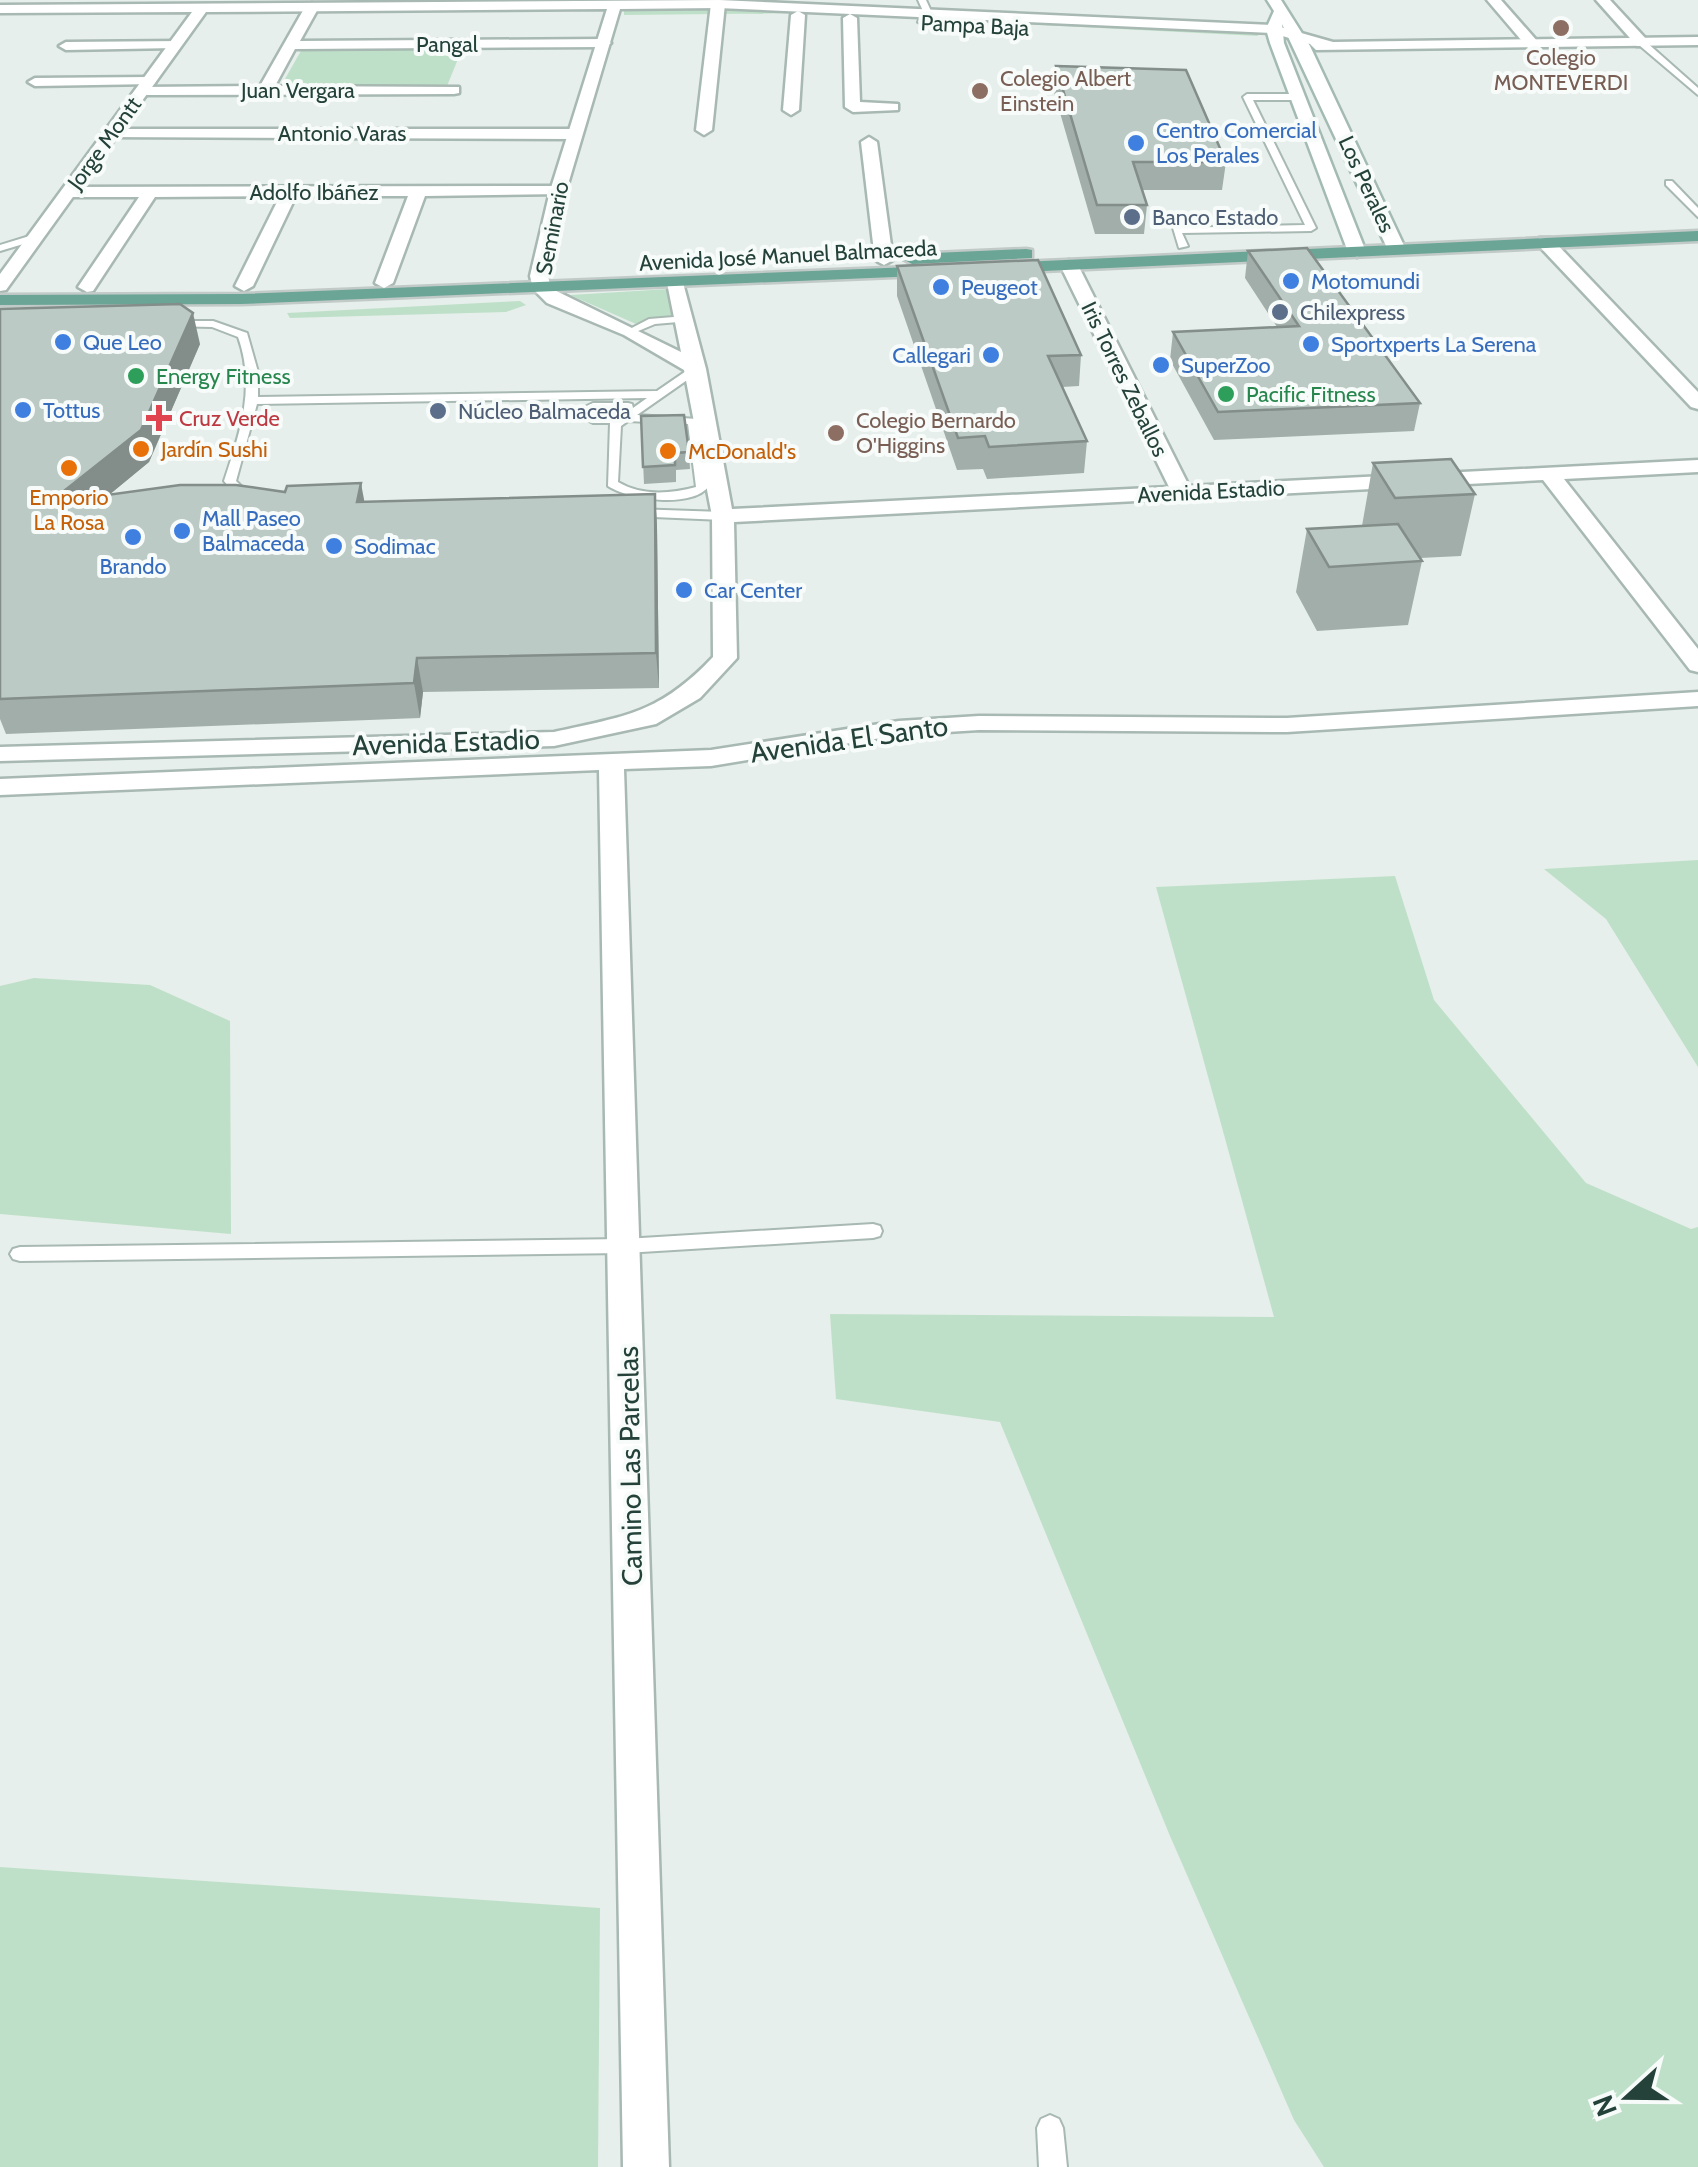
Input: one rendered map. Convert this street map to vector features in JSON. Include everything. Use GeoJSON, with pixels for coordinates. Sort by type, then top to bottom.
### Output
{"type":"FeatureCollection","features":[{"type":"Feature","properties":{"kind":"main road","name":"Avenida José Manuel Balmaceda"},"geometry":{"type":"LineString","coordinates":[[2,279],[87,288],[676,282],[1069,265],[1698,224]]}},
{"type":"Feature","properties":{"kind":"main road","name":"Avenida José Manuel Balmaceda"},"geometry":{"type":"LineString","coordinates":[[1394,244],[1698,236]]}},
{"type":"Feature","properties":{"kind":"main road","name":"Avenida José Manuel Balmaceda"},"geometry":{"type":"LineString","coordinates":[[0,300],[241,299],[884,260],[1183,246],[1354,246]]}},
{"type":"Feature","properties":{"kind":"street"},"geometry":{"type":"LineString","coordinates":[[1494,0],[1533,45]]}},
{"type":"Feature","properties":{"kind":"street"},"geometry":{"type":"LineString","coordinates":[[1603,0],[1642,42]]}},
{"type":"Feature","properties":{"kind":"street","name":"Pampa Baja"},"geometry":{"type":"LineString","coordinates":[[0,9],[204,4],[312,7],[615,3],[850,18],[924,11]]}},
{"type":"Feature","properties":{"kind":"street","name":"Seminario"},"geometry":{"type":"LineString","coordinates":[[615,3],[558,191],[541,283],[553,299],[631,331],[696,369]]}},
{"type":"Feature","properties":{"kind":"street","name":"Jorge Montt"},"geometry":{"type":"LineString","coordinates":[[2,279],[204,4]]}},
{"type":"Feature","properties":{"kind":"street","name":"Los Perales"},"geometry":{"type":"LineString","coordinates":[[1277,6],[1275,36],[1354,246]]}},
{"type":"Feature","properties":{"kind":"street","name":"Los Perales"},"geometry":{"type":"LineString","coordinates":[[1277,6],[1298,39],[1394,244]]}},
{"type":"Feature","properties":{"kind":"street"},"geometry":{"type":"LineString","coordinates":[[265,90],[312,7]]}},
{"type":"Feature","properties":{"kind":"street"},"geometry":{"type":"LineString","coordinates":[[704,130],[717,9]]}},
{"type":"Feature","properties":{"kind":"street","name":"Pampa Baja"},"geometry":{"type":"LineString","coordinates":[[609,23],[717,9],[924,11],[1275,36],[1332,46],[1698,41]]}},
{"type":"Feature","properties":{"kind":"street"},"geometry":{"type":"LineString","coordinates":[[791,110],[798,15]]}},
{"type":"Feature","properties":{"kind":"street"},"geometry":{"type":"LineString","coordinates":[[850,18],[852,107],[893,108]]}},
{"type":"Feature","properties":{"kind":"street","name":"Pangal"},"geometry":{"type":"LineString","coordinates":[[291,45],[455,89],[604,43]]}},
{"type":"Feature","properties":{"kind":"street"},"geometry":{"type":"LineString","coordinates":[[66,46],[176,44]]}},
{"type":"Feature","properties":{"kind":"street","name":"Juan Vergara"},"geometry":{"type":"LineString","coordinates":[[35,82],[265,90],[455,89]]}},
{"type":"Feature","properties":{"kind":"street","name":"Antonio Varas"},"geometry":{"type":"LineString","coordinates":[[110,134],[455,89],[574,134]]}},
{"type":"Feature","properties":{"kind":"street"},"geometry":{"type":"LineString","coordinates":[[869,142],[884,260]]}},
{"type":"Feature","properties":{"kind":"street"},"geometry":{"type":"LineString","coordinates":[[1319,155],[1354,157]]}},
{"type":"Feature","properties":{"kind":"street","name":"Adolfo Ibáñez"},"geometry":{"type":"LineString","coordinates":[[69,192],[558,191]]}},
{"type":"Feature","properties":{"kind":"street"},"geometry":{"type":"LineString","coordinates":[[87,288],[150,192]]}},
{"type":"Feature","properties":{"kind":"street"},"geometry":{"type":"LineString","coordinates":[[244,286],[290,192]]}},
{"type":"Feature","properties":{"kind":"street"},"geometry":{"type":"LineString","coordinates":[[384,283],[418,192]]}},
{"type":"Feature","properties":{"kind":"street"},"geometry":{"type":"LineString","coordinates":[[1545,242],[1698,404]]}},
{"type":"Feature","properties":{"kind":"street","name":"Iris Torres Zeballos"},"geometry":{"type":"LineString","coordinates":[[1069,265],[1182,492]]}},
{"type":"Feature","properties":{"kind":"street","name":"Avenida Estadio"},"geometry":{"type":"LineString","coordinates":[[0,754],[554,738],[647,719],[692,693],[725,658],[724,516],[676,282]]}},
{"type":"Feature","properties":{"kind":"street"},"geometry":{"type":"LineString","coordinates":[[1672,373],[1698,372]]}},
{"type":"Feature","properties":{"kind":"street","name":"Avenida Estadio"},"geometry":{"type":"LineString","coordinates":[[724,516],[1698,466]]}},
{"type":"Feature","properties":{"kind":"street"},"geometry":{"type":"LineString","coordinates":[[1549,474],[1698,665]]}},
{"type":"Feature","properties":{"kind":"street","name":"Avenida El Santo"},"geometry":{"type":"LineString","coordinates":[[0,787],[711,758],[898,728],[979,723],[1288,726],[1698,699]]}},
{"type":"Feature","properties":{"kind":"street","name":"Camino Las Parcelas"},"geometry":{"type":"LineString","coordinates":[[612,764],[646,2167]]}},
{"type":"Feature","properties":{"kind":"lane"},"geometry":{"type":"LineString","coordinates":[[1642,42],[1698,92]]}},
{"type":"Feature","properties":{"kind":"lane"},"geometry":{"type":"LineString","coordinates":[[1183,246],[1176,230],[1311,228],[1247,97],[1297,97]]}},
{"type":"Feature","properties":{"kind":"lane"},"geometry":{"type":"LineString","coordinates":[[1669,183],[1698,214]]}},
{"type":"Feature","properties":{"kind":"lane"},"geometry":{"type":"LineString","coordinates":[[0,248],[36,237]]}},
{"type":"Feature","properties":{"kind":"lane"},"geometry":{"type":"LineString","coordinates":[[631,331],[653,321],[686,319]]}},
{"type":"Feature","properties":{"kind":"lane"},"geometry":{"type":"LineString","coordinates":[[158,324],[213,324],[243,335],[253,356],[253,401],[230,480],[240,492],[269,496]]}},
{"type":"Feature","properties":{"kind":"lane"},"geometry":{"type":"LineString","coordinates":[[593,407],[631,416],[687,418],[696,426],[703,486],[693,492],[641,494],[620,491],[612,483],[615,425],[631,416],[696,369]]}},
{"type":"Feature","properties":{"kind":"lane"},"geometry":{"type":"LineString","coordinates":[[253,401],[593,407],[661,394]]}},
{"type":"Feature","properties":{"kind":"lane"},"geometry":{"type":"LineString","coordinates":[[593,407],[631,416]]}},
{"type":"Feature","properties":{"kind":"lane"},"geometry":{"type":"LineString","coordinates":[[641,494],[641,513]]}},
{"type":"Feature","properties":{"kind":"lane"},"geometry":{"type":"LineString","coordinates":[[622,513],[724,516]]}},
{"type":"Feature","properties":{"kind":"lane"},"geometry":{"type":"LineString","coordinates":[[20,1254],[624,1246],[873,1231]]}},
{"type":"Feature","properties":{"kind":"lane"},"geometry":{"type":"LineString","coordinates":[[1050,2128],[1054,2167]]}},
{"type":"Feature","properties":{"kind":"green space"},"geometry":{"type":"Polygon","coordinates":[[[739,9],[1256,27],[1258,36],[802,13],[624,15],[624,10],[739,9]]]}},
{"type":"Feature","properties":{"kind":"green space"},"geometry":{"type":"Polygon","coordinates":[[[302,49],[462,49],[447,86],[281,86],[302,49]]]}},
{"type":"Feature","properties":{"kind":"green space"},"geometry":{"type":"Polygon","coordinates":[[[669,289],[678,316],[636,324],[570,295],[669,289]]]}},
{"type":"Feature","properties":{"kind":"green space"},"geometry":{"type":"Polygon","coordinates":[[[520,301],[526,305],[506,312],[290,318],[287,313],[520,301]]]}},
{"type":"Feature","properties":{"kind":"green space"},"geometry":{"type":"Polygon","coordinates":[[[1698,860],[1698,1067],[1606,919],[1544,869],[1698,860]]]}},
{"type":"Feature","properties":{"kind":"green space"},"geometry":{"type":"Polygon","coordinates":[[[1395,876],[1434,1000],[1586,1183],[1691,1229],[1698,1227],[1698,2167],[1324,2167],[1294,2120],[1170,1836],[1000,1422],[836,1399],[830,1314],[1274,1317],[1156,887],[1395,876]]]}},
{"type":"Feature","properties":{"kind":"green space"},"geometry":{"type":"Polygon","coordinates":[[[34,978],[150,985],[230,1021],[231,1234],[0,1214],[0,986],[34,978]]]}},
{"type":"Feature","properties":{"kind":"green space"},"geometry":{"type":"Polygon","coordinates":[[[0,1867],[600,1908],[598,2167],[0,2167],[0,1867]]]}},
{"type":"Feature","properties":{"kind":"building","name":"Centro Comercial Los Perales"},"geometry":{"type":"Polygon","coordinates":[[[1056,66],[1186,70],[1226,162],[1133,162],[1147,205],[1097,205],[1056,66]]]}},
{"type":"Feature","properties":{"kind":"building"},"geometry":{"type":"Polygon","coordinates":[[[1307,248],[1420,403],[1218,412],[1173,332],[1299,326],[1248,251],[1307,248]]]}},
{"type":"Feature","properties":{"kind":"building"},"geometry":{"type":"Polygon","coordinates":[[[1038,260],[1081,355],[1048,356],[1087,441],[989,447],[985,436],[958,438],[897,266],[1038,260]]]}},
{"type":"Feature","properties":{"kind":"building","name":"Mall Paseo Balmaceda"},"geometry":{"type":"Polygon","coordinates":[[[180,304],[193,313],[141,430],[49,503],[180,485],[236,485],[285,492],[287,486],[361,483],[357,502],[655,494],[656,653],[417,658],[414,683],[0,699],[0,309],[180,304]]]}},
{"type":"Feature","properties":{"kind":"building"},"geometry":{"type":"Polygon","coordinates":[[[684,415],[689,452],[675,453],[675,465],[643,467],[641,416],[684,415]]]}},
{"type":"Feature","properties":{"kind":"building"},"geometry":{"type":"Polygon","coordinates":[[[1451,459],[1475,494],[1395,498],[1373,463],[1451,459]]]}},
{"type":"Feature","properties":{"kind":"building"},"geometry":{"type":"Polygon","coordinates":[[[1398,524],[1422,561],[1329,567],[1307,529],[1398,524]]]}},
{"type":"Feature","properties":{"kind":"place","name":"Colegio MONTEVERDI"},"geometry":{"type":"Point","coordinates":[1561,28]}},
{"type":"Feature","properties":{"kind":"place","name":"Colegio Albert Einstein"},"geometry":{"type":"Point","coordinates":[980,91]}},
{"type":"Feature","properties":{"kind":"place","name":"Centro Comercial Los Perales"},"geometry":{"type":"Point","coordinates":[1136,143]}},
{"type":"Feature","properties":{"kind":"place","name":"Banco Estado"},"geometry":{"type":"Point","coordinates":[1132,217]}},
{"type":"Feature","properties":{"kind":"place","name":"Motomundi"},"geometry":{"type":"Point","coordinates":[1291,281]}},
{"type":"Feature","properties":{"kind":"place","name":"Peugeot"},"geometry":{"type":"Point","coordinates":[941,287]}},
{"type":"Feature","properties":{"kind":"place","name":"Chilexpress"},"geometry":{"type":"Point","coordinates":[1280,312]}},
{"type":"Feature","properties":{"kind":"place","name":"Que Leo"},"geometry":{"type":"Point","coordinates":[63,342]}},
{"type":"Feature","properties":{"kind":"place","name":"Sportxperts La Serena"},"geometry":{"type":"Point","coordinates":[1311,344]}},
{"type":"Feature","properties":{"kind":"place","name":"Callegari"},"geometry":{"type":"Point","coordinates":[991,355]}},
{"type":"Feature","properties":{"kind":"place","name":"SuperZoo"},"geometry":{"type":"Point","coordinates":[1161,365]}},
{"type":"Feature","properties":{"kind":"place","name":"Energy Fitness"},"geometry":{"type":"Point","coordinates":[136,376]}},
{"type":"Feature","properties":{"kind":"place","name":"Pacific Fitness"},"geometry":{"type":"Point","coordinates":[1226,394]}},
{"type":"Feature","properties":{"kind":"place","name":"Tottus"},"geometry":{"type":"Point","coordinates":[23,410]}},
{"type":"Feature","properties":{"kind":"place","name":"Núcleo Balmaceda"},"geometry":{"type":"Point","coordinates":[438,411]}},
{"type":"Feature","properties":{"kind":"place","name":"Cruz Verde"},"geometry":{"type":"Point","coordinates":[159,418]}},
{"type":"Feature","properties":{"kind":"place","name":"Colegio Bernardo O'Higgins"},"geometry":{"type":"Point","coordinates":[836,433]}},
{"type":"Feature","properties":{"kind":"place","name":"Jardín Sushi"},"geometry":{"type":"Point","coordinates":[141,449]}},
{"type":"Feature","properties":{"kind":"place","name":"McDonald's"},"geometry":{"type":"Point","coordinates":[668,451]}},
{"type":"Feature","properties":{"kind":"place","name":"Emporio La Rosa"},"geometry":{"type":"Point","coordinates":[69,468]}},
{"type":"Feature","properties":{"kind":"place","name":"Mall Paseo Balmaceda"},"geometry":{"type":"Point","coordinates":[182,531]}},
{"type":"Feature","properties":{"kind":"place","name":"Brando"},"geometry":{"type":"Point","coordinates":[133,537]}},
{"type":"Feature","properties":{"kind":"place","name":"Sodimac"},"geometry":{"type":"Point","coordinates":[334,546]}},
{"type":"Feature","properties":{"kind":"place","name":"Car Center"},"geometry":{"type":"Point","coordinates":[684,590]}}]}
